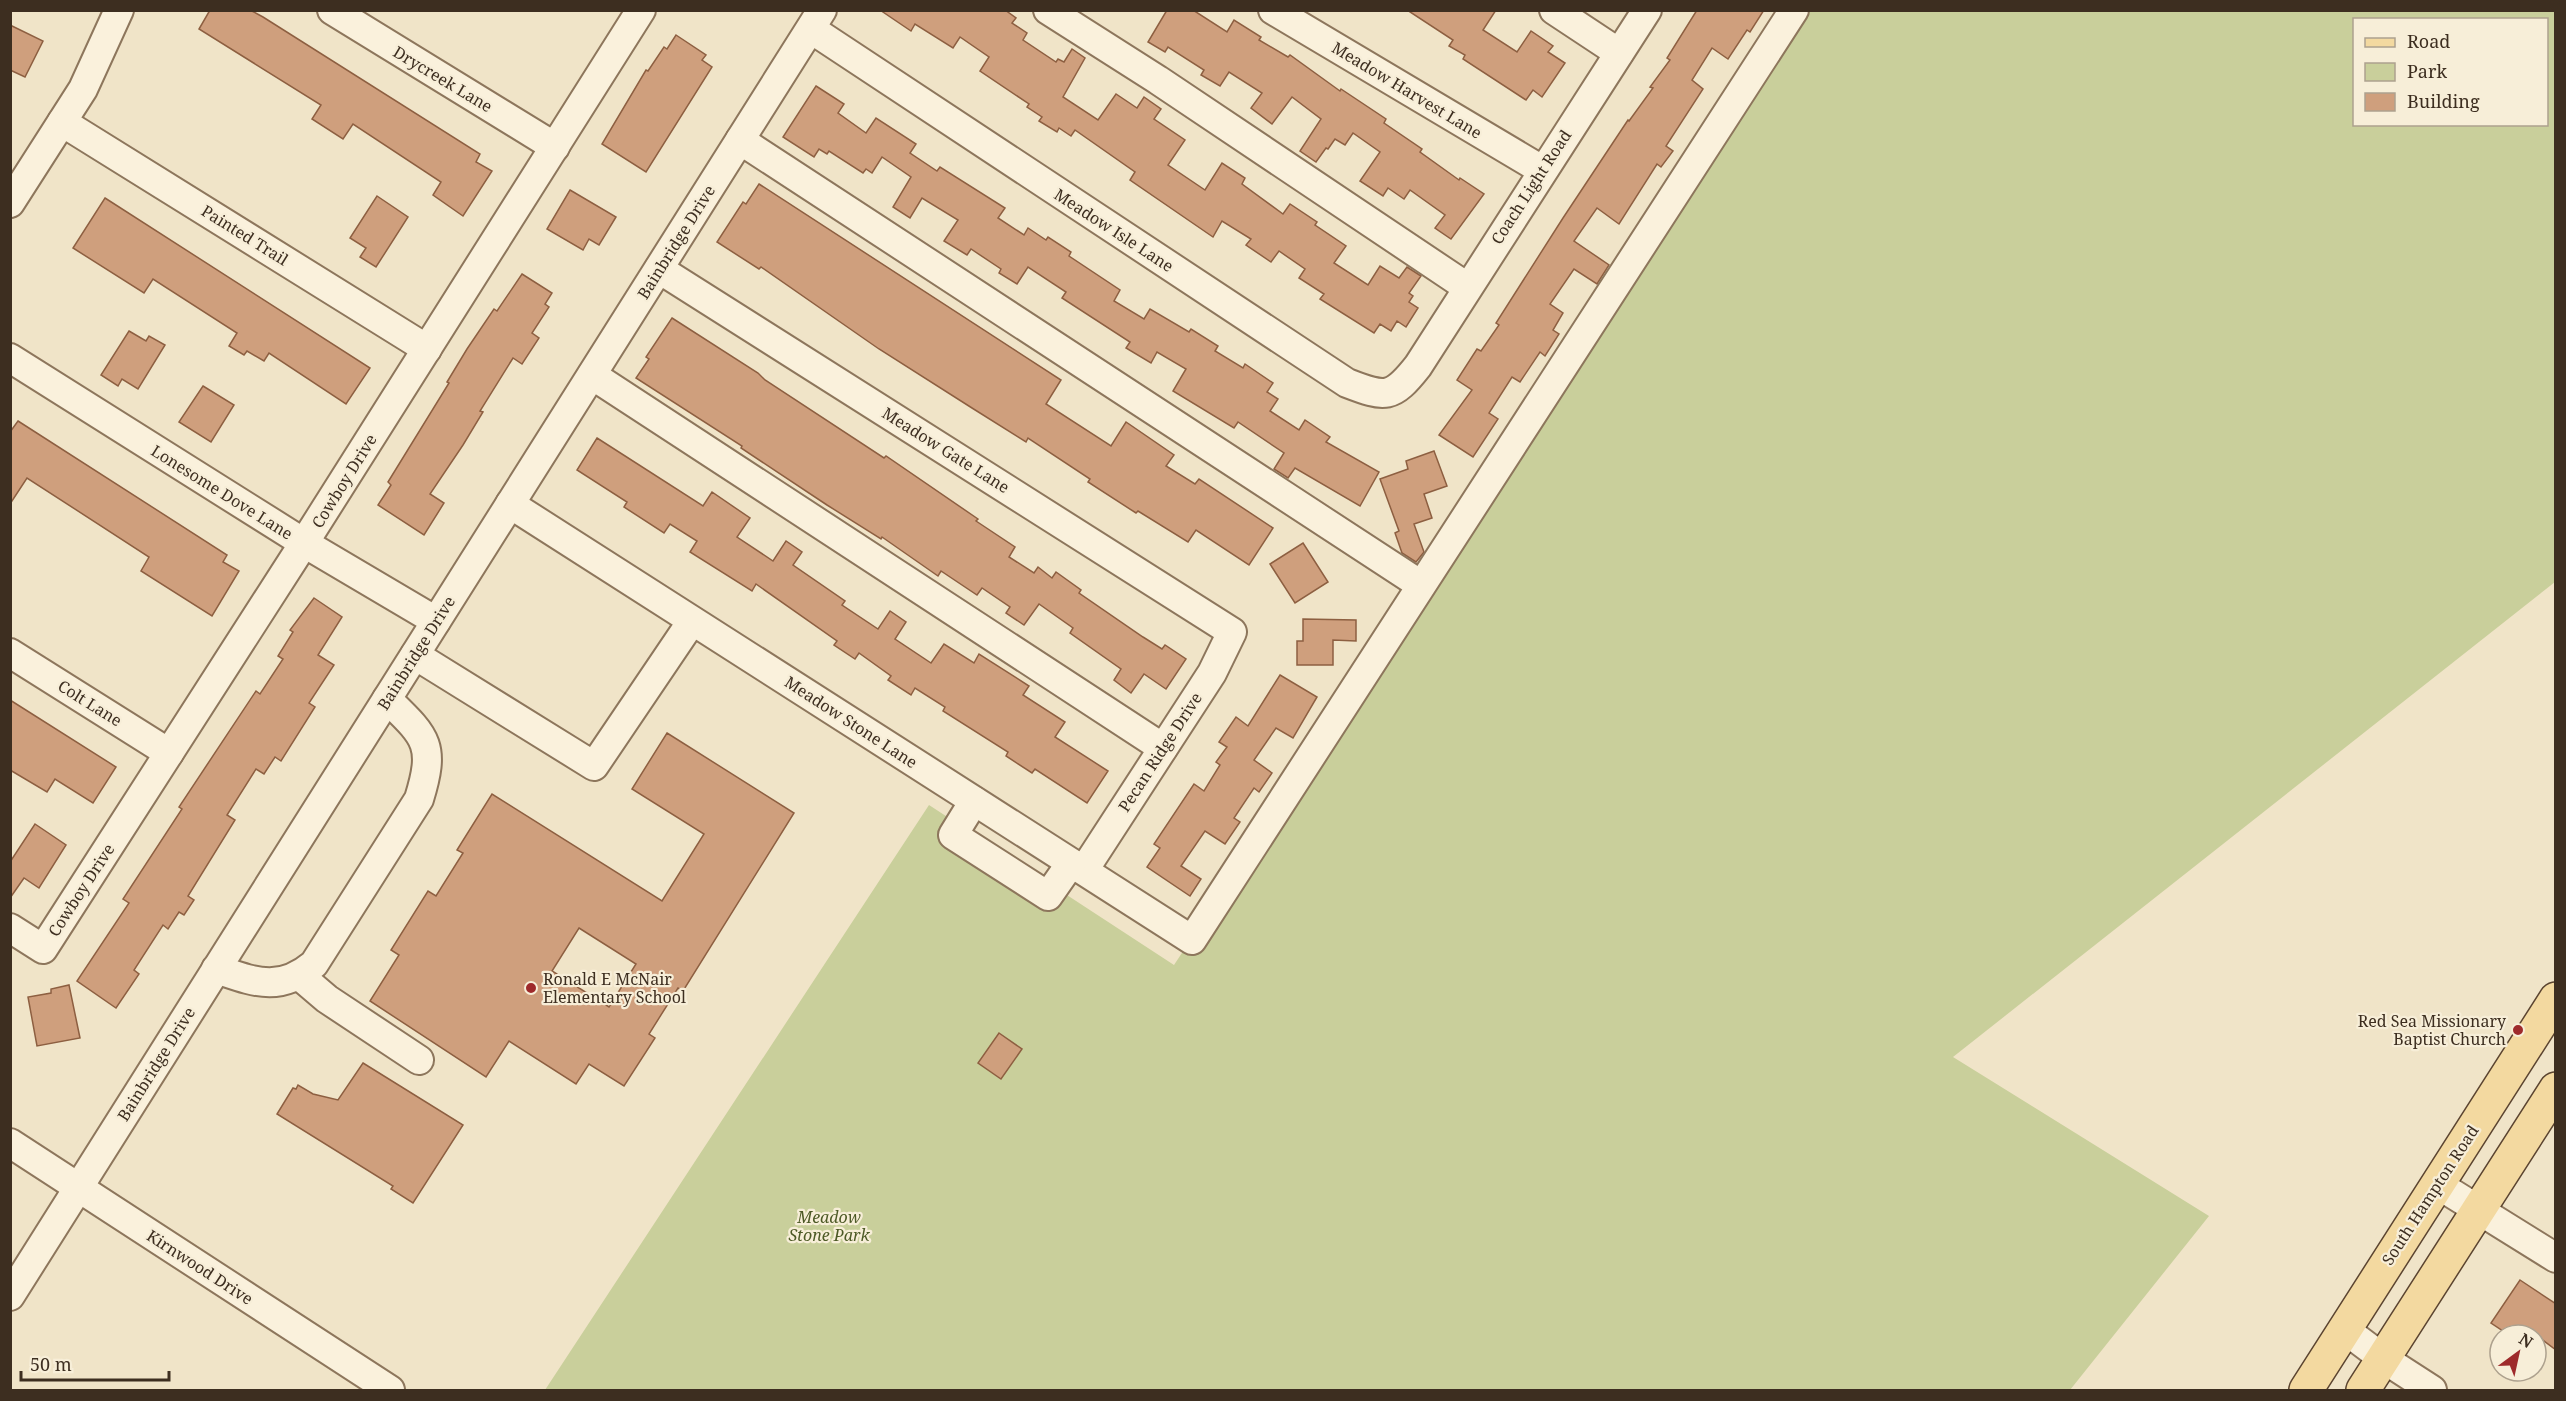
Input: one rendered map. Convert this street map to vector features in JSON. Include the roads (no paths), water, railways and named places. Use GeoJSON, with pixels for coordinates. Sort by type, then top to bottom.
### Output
{"type":"FeatureCollection","features":[{"type":"Feature","properties":{"kind":"main road","name":"South Hampton Road"},"geometry":{"type":"LineString","coordinates":[[2306,1390],[2555,1002]]}},
{"type":"Feature","properties":{"kind":"main road"},"geometry":{"type":"LineString","coordinates":[[2363,1390],[2556,1089]]}},
{"type":"Feature","properties":{"kind":"street"},"geometry":{"type":"LineString","coordinates":[[10,203],[82,89],[119,10]]}},
{"type":"Feature","properties":{"kind":"street","name":"Drycreek Lane"},"geometry":{"type":"LineString","coordinates":[[332,10],[555,147]]}},
{"type":"Feature","properties":{"kind":"street","name":"Cowboy Drive"},"geometry":{"type":"LineString","coordinates":[[10,928],[43,949],[304,543],[641,10]]}},
{"type":"Feature","properties":{"kind":"street"},"geometry":{"type":"LineString","coordinates":[[1048,10],[1158,80],[1467,287]]}},
{"type":"Feature","properties":{"kind":"street","name":"Meadow Harvest Lane"},"geometry":{"type":"LineString","coordinates":[[1273,10],[1542,170]]}},
{"type":"Feature","properties":{"kind":"street"},"geometry":{"type":"LineString","coordinates":[[1554,10],[1619,53]]}},
{"type":"Feature","properties":{"kind":"street","name":"Coach Light Road"},"geometry":{"type":"LineString","coordinates":[[1418,366],[1647,10]]}},
{"type":"Feature","properties":{"kind":"street"},"geometry":{"type":"LineString","coordinates":[[740,140],[1421,585],[1794,10]]}},
{"type":"Feature","properties":{"kind":"street","name":"Bainbridge Drive"},"geometry":{"type":"LineString","coordinates":[[10,1296],[817,20]]}},
{"type":"Feature","properties":{"kind":"street","name":"Meadow Isle Lane"},"geometry":{"type":"LineString","coordinates":[[817,20],[1347,384],[1376,395],[1400,388],[1418,366]]}},
{"type":"Feature","properties":{"kind":"street","name":"Painted Trail"},"geometry":{"type":"LineString","coordinates":[[62,122],[427,349]]}},
{"type":"Feature","properties":{"kind":"street","name":"Meadow Gate Lane"},"geometry":{"type":"LineString","coordinates":[[659,269],[1232,632]]}},
{"type":"Feature","properties":{"kind":"street","name":"Lonesome Dove Lane"},"geometry":{"type":"LineString","coordinates":[[10,358],[304,543],[436,621]]}},
{"type":"Feature","properties":{"kind":"street"},"geometry":{"type":"LineString","coordinates":[[592,375],[1163,748]]}},
{"type":"Feature","properties":{"kind":"street","name":"Meadow Stone Lane"},"geometry":{"type":"LineString","coordinates":[[510,504],[1192,940],[1421,585]]}},
{"type":"Feature","properties":{"kind":"street"},"geometry":{"type":"LineString","coordinates":[[415,656],[594,766],[692,621]]}},
{"type":"Feature","properties":{"kind":"street","name":"Pecan Ridge Drive"},"geometry":{"type":"LineString","coordinates":[[974,801],[952,835],[1048,896],[1077,867],[1163,748],[1212,673],[1232,632]]}},
{"type":"Feature","properties":{"kind":"street","name":"Colt Lane"},"geometry":{"type":"LineString","coordinates":[[10,653],[170,753]]}},
{"type":"Feature","properties":{"kind":"street"},"geometry":{"type":"LineString","coordinates":[[216,969],[258,983],[280,983],[300,976],[314,964],[419,799],[428,771],[428,751],[415,726],[387,699]]}},
{"type":"Feature","properties":{"kind":"street"},"geometry":{"type":"LineString","coordinates":[[300,976],[327,999],[419,1060]]}},
{"type":"Feature","properties":{"kind":"street","name":"Kirnwood Drive"},"geometry":{"type":"LineString","coordinates":[[10,1143],[390,1390]]}},
{"type":"Feature","properties":{"kind":"street"},"geometry":{"type":"LineString","coordinates":[[2437,1184],[2556,1258]]}},
{"type":"Feature","properties":{"kind":"street"},"geometry":{"type":"LineString","coordinates":[[2344,1329],[2422,1388]]}},
{"type":"Feature","properties":{"kind":"place","name":"Ronald E McNair Elementary School"},"geometry":{"type":"Point","coordinates":[531,988]}},
{"type":"Feature","properties":{"kind":"place","name":"Red Sea Missionary Baptist Church"},"geometry":{"type":"Point","coordinates":[2518,1030]}},
{"type":"Feature","properties":{"kind":"park label","name":"Meadow Stone Park"},"geometry":{"type":"Point","coordinates":[829,1226]}}]}
